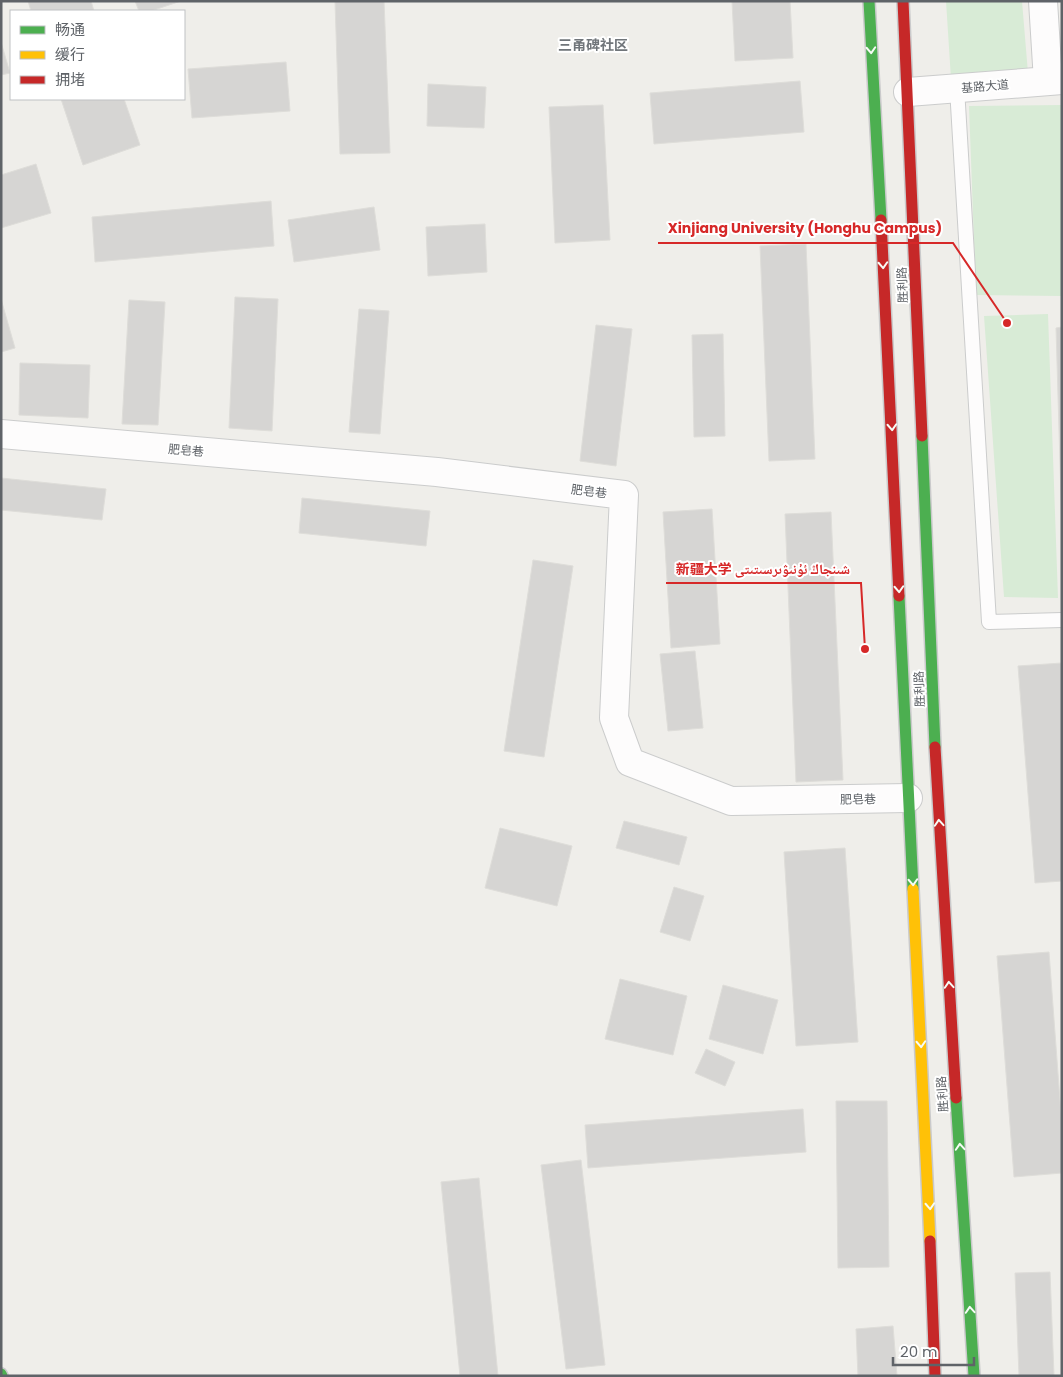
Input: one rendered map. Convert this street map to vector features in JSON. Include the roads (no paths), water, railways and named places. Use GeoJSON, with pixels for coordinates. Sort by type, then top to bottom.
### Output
{"type":"FeatureCollection","features":[{"type":"Feature","properties":{"kind":"main road","name":"胜利路"},"geometry":{"type":"LineString","coordinates":[[869,1],[930,1225],[935,1376]]}},
{"type":"Feature","properties":{"kind":"main road","name":"胜利路"},"geometry":{"type":"LineString","coordinates":[[903,1],[937,797],[974,1376]]}},
{"type":"Feature","properties":{"kind":"street"},"geometry":{"type":"LineString","coordinates":[[1043,1],[1055,80]]}},
{"type":"Feature","properties":{"kind":"street","name":"基路大道"},"geometry":{"type":"LineString","coordinates":[[908,92],[1055,80]]}},
{"type":"Feature","properties":{"kind":"street","name":"肥皂巷"},"geometry":{"type":"LineString","coordinates":[[1,434],[437,472],[624,495],[614,718],[630,762],[731,801],[908,798]]}},
{"type":"Feature","properties":{"kind":"lane"},"geometry":{"type":"LineString","coordinates":[[957,88],[989,622],[1062,620]]}},
{"type":"Feature","properties":{"kind":"place","name":"Xinjiang University (Honghu Campus)"},"geometry":{"type":"Point","coordinates":[1007,323]}},
{"type":"Feature","properties":{"kind":"place","name":"新疆大学 شىنجاڭ ئۇنىۋىرسىتىتى"},"geometry":{"type":"Point","coordinates":[865,649]}},
{"type":"Feature","properties":{"kind":"district","name":"三甬碑社区"},"geometry":{"type":"Point","coordinates":[593,45]}}]}
